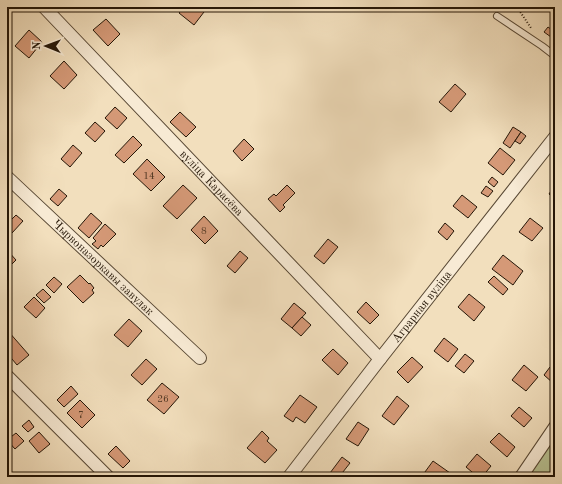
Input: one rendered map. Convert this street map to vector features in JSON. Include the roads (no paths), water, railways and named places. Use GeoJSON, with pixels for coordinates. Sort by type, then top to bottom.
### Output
{"type":"FeatureCollection","features":[{"type":"Feature","properties":{"kind":"street","name":"вуліца Карасёва"},"geometry":{"type":"LineString","coordinates":[[44,7],[380,359]]}},
{"type":"Feature","properties":{"kind":"street","name":"Аграрная вуліца"},"geometry":{"type":"LineString","coordinates":[[289,477],[555,137]]}},
{"type":"Feature","properties":{"kind":"street","name":"Чырвоназоркавы завулак"},"geometry":{"type":"LineString","coordinates":[[7,177],[200,358]]}},
{"type":"Feature","properties":{"kind":"street"},"geometry":{"type":"LineString","coordinates":[[7,376],[108,477]]}},
{"type":"Feature","properties":{"kind":"street"},"geometry":{"type":"LineString","coordinates":[[521,477],[555,427]]}},
{"type":"Feature","properties":{"kind":"lane"},"geometry":{"type":"LineString","coordinates":[[497,16],[555,56]]}}]}
